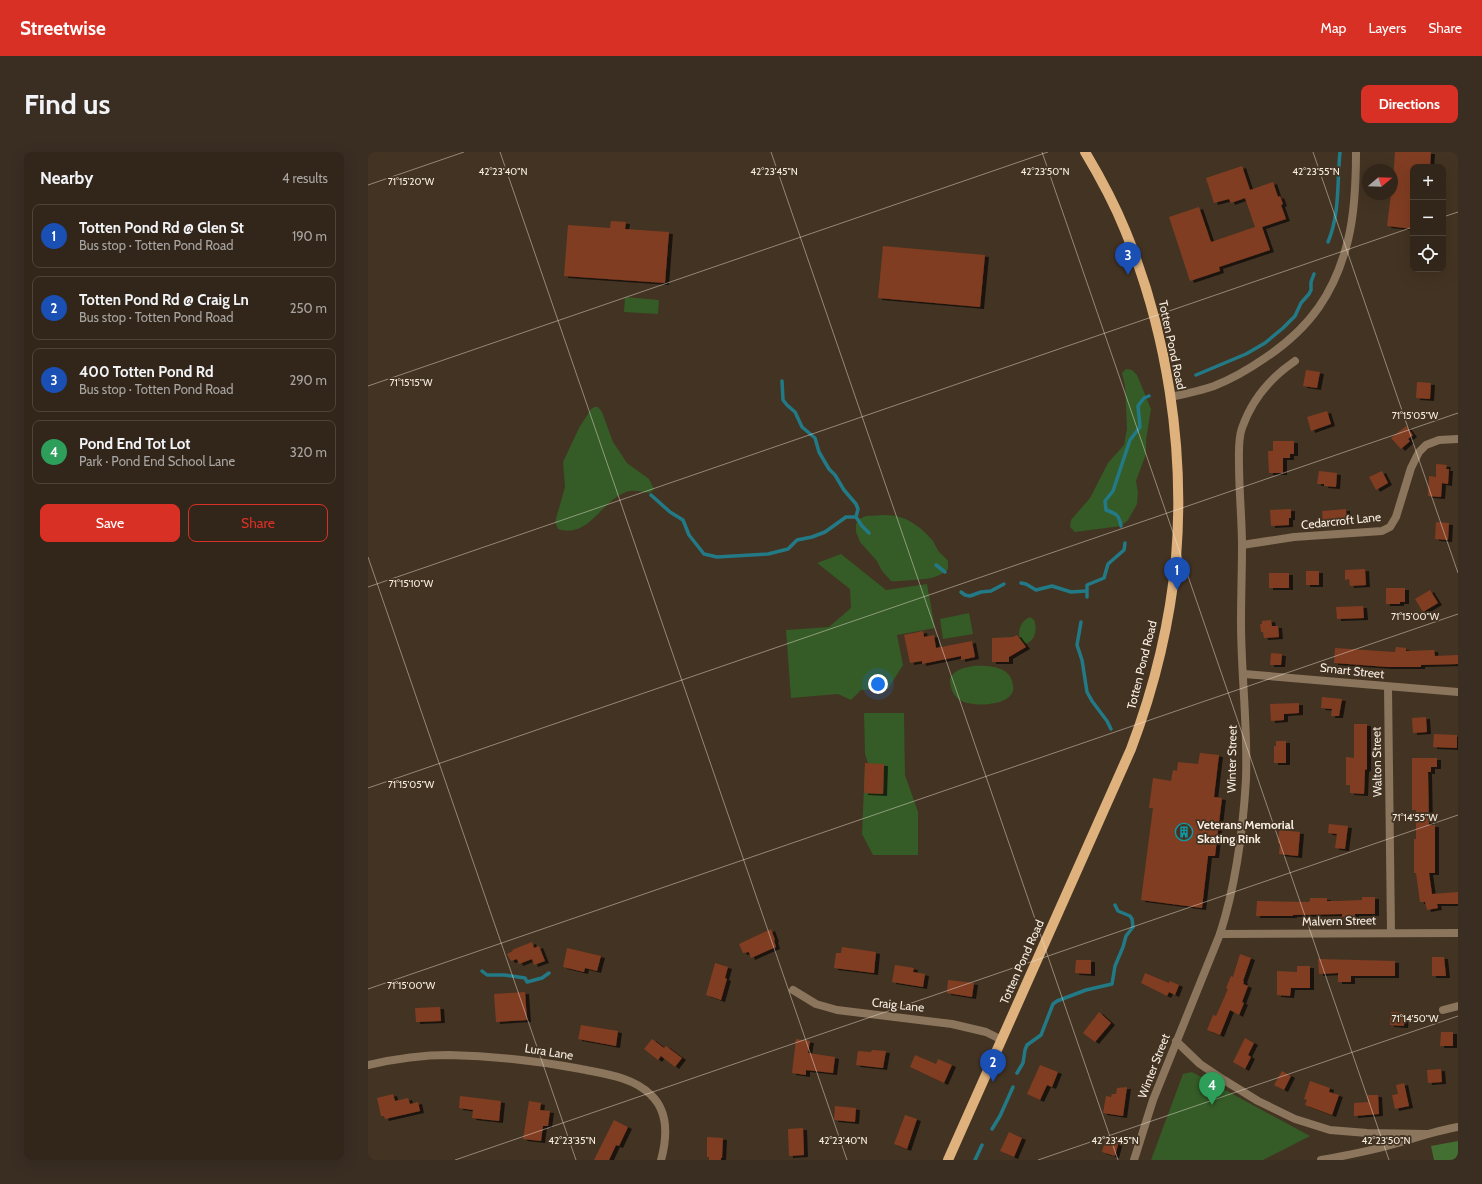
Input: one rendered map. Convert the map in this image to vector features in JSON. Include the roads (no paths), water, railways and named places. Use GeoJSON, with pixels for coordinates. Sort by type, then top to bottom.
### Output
{"type":"FeatureCollection","features":[{"type":"Feature","properties":{"kind":"main road","name":"Totten Pond Road"},"geometry":{"type":"LineString","coordinates":[[948,1160],[1124,767],[1154,680],[1174,580],[1177,545],[1177,471],[1170,397],[1157,328],[1140,270],[1118,213],[1085,152]]}},
{"type":"Feature","properties":{"kind":"street"},"geometry":{"type":"LineString","coordinates":[[1170,397],[1214,386],[1241,374],[1288,341],[1316,312],[1333,282],[1348,239],[1353,207],[1356,152]]}},
{"type":"Feature","properties":{"kind":"street","name":"Winter Street"},"geometry":{"type":"LineString","coordinates":[[1134,1160],[1153,1100],[1220,934],[1229,906],[1246,778],[1244,674],[1241,622],[1242,544],[1239,456],[1242,429],[1251,409],[1263,389],[1279,372],[1295,361]]}},
{"type":"Feature","properties":{"kind":"street","name":"Cedarcroft Lane"},"geometry":{"type":"LineString","coordinates":[[1242,544],[1294,537],[1382,531],[1390,526],[1396,516],[1411,468],[1419,452],[1426,445],[1439,440],[1458,439]]}},
{"type":"Feature","properties":{"kind":"street","name":"Smart Street"},"geometry":{"type":"LineString","coordinates":[[1244,674],[1458,692]]}},
{"type":"Feature","properties":{"kind":"street","name":"Walton Street"},"geometry":{"type":"LineString","coordinates":[[1388,687],[1391,932]]}},
{"type":"Feature","properties":{"kind":"street","name":"Malvern Street"},"geometry":{"type":"LineString","coordinates":[[1220,934],[1391,932],[1458,933]]}},
{"type":"Feature","properties":{"kind":"street","name":"Craig Lane"},"geometry":{"type":"LineString","coordinates":[[793,990],[816,1004],[837,1010],[952,1024],[986,1032],[1002,1040]]}},
{"type":"Feature","properties":{"kind":"street"},"geometry":{"type":"LineString","coordinates":[[1443,1010],[1458,1006]]}},
{"type":"Feature","properties":{"kind":"street"},"geometry":{"type":"LineString","coordinates":[[1176,1040],[1200,1064],[1224,1080],[1258,1101],[1295,1119],[1330,1130],[1430,1134]]}},
{"type":"Feature","properties":{"kind":"street","name":"Lura Lane"},"geometry":{"type":"LineString","coordinates":[[368,1065],[390,1060],[448,1055],[517,1059],[553,1064],[626,1079],[652,1095],[660,1109],[666,1124],[666,1143],[661,1160]]}},
{"type":"Feature","properties":{"kind":"street"},"geometry":{"type":"LineString","coordinates":[[1320,1160],[1372,1150],[1458,1127]]}},
{"type":"Feature","properties":{"kind":"waterway"},"geometry":{"type":"LineString","coordinates":[[1328,242],[1335,220],[1340,152]]}},
{"type":"Feature","properties":{"kind":"waterway"},"geometry":{"type":"LineString","coordinates":[[1196,375],[1246,354],[1265,343],[1283,328],[1295,316],[1301,303],[1309,294],[1314,274]]}},
{"type":"Feature","properties":{"kind":"waterway"},"geometry":{"type":"LineString","coordinates":[[782,381],[783,400],[795,412],[802,427],[815,438],[819,452],[829,469],[856,504],[858,509],[856,517]]}},
{"type":"Feature","properties":{"kind":"waterway"},"geometry":{"type":"LineString","coordinates":[[1121,526],[1117,515],[1106,510],[1105,501],[1113,491],[1130,440],[1140,427],[1138,406],[1144,398],[1149,396]]}},
{"type":"Feature","properties":{"kind":"waterway"},"geometry":{"type":"LineString","coordinates":[[651,495],[670,512],[683,520],[689,535],[704,554],[717,557],[768,554],[788,549],[797,540],[812,537],[825,532],[846,517],[856,517],[869,533]]}},
{"type":"Feature","properties":{"kind":"waterway"},"geometry":{"type":"LineString","coordinates":[[1087,597],[1087,585],[1104,578],[1108,564],[1124,550],[1125,543]]}},
{"type":"Feature","properties":{"kind":"waterway"},"geometry":{"type":"LineString","coordinates":[[936,565],[945,572]]}},
{"type":"Feature","properties":{"kind":"waterway"},"geometry":{"type":"LineString","coordinates":[[1021,583],[1026,584],[1036,590],[1052,586],[1071,592],[1086,591]]}},
{"type":"Feature","properties":{"kind":"waterway"},"geometry":{"type":"LineString","coordinates":[[961,592],[970,596],[981,592],[991,591],[1004,584]]}},
{"type":"Feature","properties":{"kind":"waterway"},"geometry":{"type":"LineString","coordinates":[[1081,622],[1077,645],[1082,660],[1087,692],[1111,729]]}},
{"type":"Feature","properties":{"kind":"waterway"},"geometry":{"type":"LineString","coordinates":[[1017,1073],[1023,1063],[1027,1045],[1041,1035],[1053,1004],[1086,990],[1112,984],[1115,966],[1126,936],[1133,927],[1130,916],[1118,911],[1115,905]]}},
{"type":"Feature","properties":{"kind":"waterway"},"geometry":{"type":"LineString","coordinates":[[482,971],[487,975],[504,975],[525,978],[527,982],[542,978],[549,973]]}},
{"type":"Feature","properties":{"kind":"waterway"},"geometry":{"type":"LineString","coordinates":[[992,1129],[1000,1116],[1013,1087]]}},
{"type":"Feature","properties":{"kind":"waterway"},"geometry":{"type":"LineString","coordinates":[[975,1160],[982,1145]]}},
{"type":"Feature","properties":{"kind":"place","name":"400 Totten Pond Rd"},"geometry":{"type":"Point","coordinates":[1128,275]}},
{"type":"Feature","properties":{"kind":"place","name":"Totten Pond Rd @ Glen St"},"geometry":{"type":"Point","coordinates":[1177,590]}},
{"type":"Feature","properties":{"kind":"place","name":"Veterans Memorial Skating Rink"},"geometry":{"type":"Point","coordinates":[1184,832]}},
{"type":"Feature","properties":{"kind":"place","name":"Totten Pond Rd @ Craig Ln"},"geometry":{"type":"Point","coordinates":[993,1082]}},
{"type":"Feature","properties":{"kind":"place","name":"Pond End Tot Lot"},"geometry":{"type":"Point","coordinates":[1212,1105]}}]}
